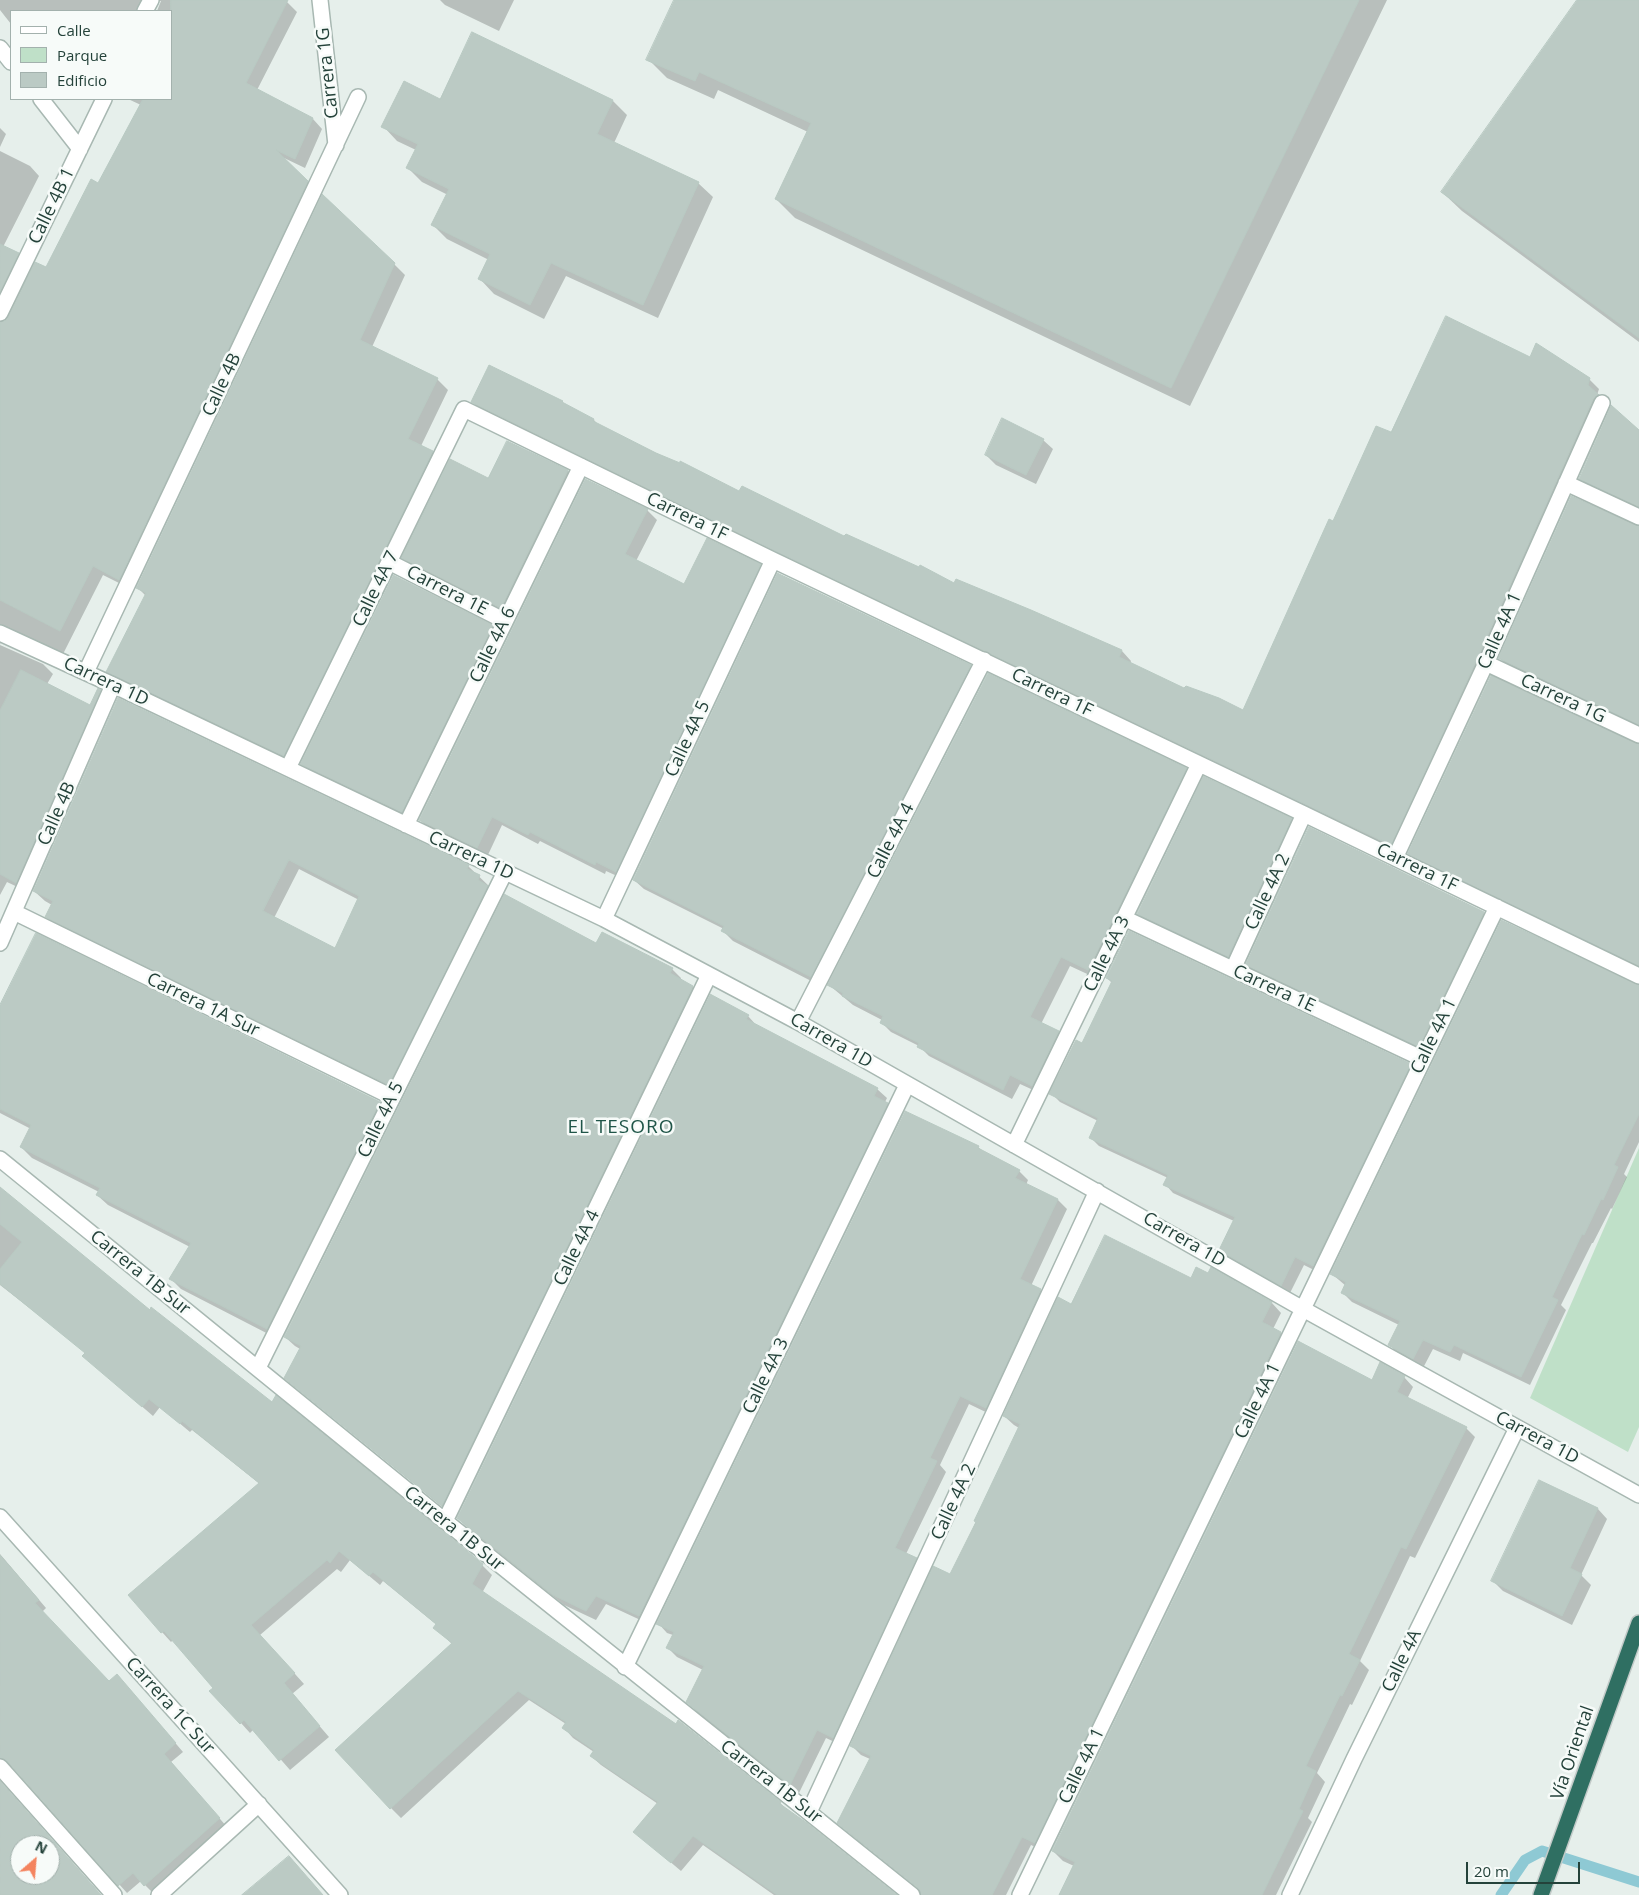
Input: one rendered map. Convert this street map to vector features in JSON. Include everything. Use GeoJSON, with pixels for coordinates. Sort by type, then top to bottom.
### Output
{"type":"FeatureCollection","features":[{"type":"Feature","properties":{"kind":"highway","name":"Vía Oriental"},"geometry":{"type":"LineString","coordinates":[[1542,1895],[1639,1623]]}},
{"type":"Feature","properties":{"kind":"street","name":"Carrera 1G"},"geometry":{"type":"LineString","coordinates":[[320,0],[336,145]]}},
{"type":"Feature","properties":{"kind":"street"},"geometry":{"type":"LineString","coordinates":[[0,48],[10,61]]}},
{"type":"Feature","properties":{"kind":"street","name":"Calle 4B"},"geometry":{"type":"LineString","coordinates":[[86,672],[358,96]]}},
{"type":"Feature","properties":{"kind":"street"},"geometry":{"type":"LineString","coordinates":[[42,100],[80,149]]}},
{"type":"Feature","properties":{"kind":"street","name":"Calle 4B 1"},"geometry":{"type":"LineString","coordinates":[[0,313],[104,100]]}},
{"type":"Feature","properties":{"kind":"street","name":"Calle 4A 1"},"geometry":{"type":"LineString","coordinates":[[1394,858],[1486,663],[1602,403]]}},
{"type":"Feature","properties":{"kind":"street","name":"Carrera 1F"},"geometry":{"type":"LineString","coordinates":[[464,409],[773,560],[1639,976]]}},
{"type":"Feature","properties":{"kind":"street","name":"Calle 4A 7"},"geometry":{"type":"LineString","coordinates":[[288,768],[464,409]]}},
{"type":"Feature","properties":{"kind":"street","name":"Calle 4A 6"},"geometry":{"type":"LineString","coordinates":[[406,825],[581,466]]}},
{"type":"Feature","properties":{"kind":"street"},"geometry":{"type":"LineString","coordinates":[[1566,483],[1639,518]]}},
{"type":"Feature","properties":{"kind":"street","name":"Calle 4A 5"},"geometry":{"type":"LineString","coordinates":[[604,919],[773,560]]}},
{"type":"Feature","properties":{"kind":"street","name":"Carrera 1E"},"geometry":{"type":"LineString","coordinates":[[389,562],[505,621]]}},
{"type":"Feature","properties":{"kind":"street","name":"Carrera 1D"},"geometry":{"type":"LineString","coordinates":[[0,633],[86,672],[604,919],[709,974],[798,1022],[1517,1428],[1639,1494]]}},
{"type":"Feature","properties":{"kind":"street","name":"Calle 4A 4"},"geometry":{"type":"LineString","coordinates":[[798,1022],[984,660]]}},
{"type":"Feature","properties":{"kind":"street","name":"Carrera 1G"},"geometry":{"type":"LineString","coordinates":[[1486,663],[1639,735]]}},
{"type":"Feature","properties":{"kind":"street","name":"Calle 4B"},"geometry":{"type":"LineString","coordinates":[[0,942],[113,685]]}},
{"type":"Feature","properties":{"kind":"street","name":"Calle 4A 3"},"geometry":{"type":"LineString","coordinates":[[1014,1145],[1199,764]]}},
{"type":"Feature","properties":{"kind":"street","name":"Calle 4A 2"},"geometry":{"type":"LineString","coordinates":[[1232,969],[1304,814]]}},
{"type":"Feature","properties":{"kind":"street","name":"Calle 4A 5"},"geometry":{"type":"LineString","coordinates":[[258,1368],[505,872]]}},
{"type":"Feature","properties":{"kind":"street","name":"Calle 4A 1"},"geometry":{"type":"LineString","coordinates":[[1020,1895],[1497,907]]}},
{"type":"Feature","properties":{"kind":"street","name":"Carrera 1A Sur"},"geometry":{"type":"LineString","coordinates":[[14,912],[392,1097]]}},
{"type":"Feature","properties":{"kind":"street","name":"Carrera 1E"},"geometry":{"type":"LineString","coordinates":[[1124,918],[1423,1059]]}},
{"type":"Feature","properties":{"kind":"street","name":"Calle 4A 4"},"geometry":{"type":"LineString","coordinates":[[445,1521],[709,974]]}},
{"type":"Feature","properties":{"kind":"street","name":"Calle 4A 3"},"geometry":{"type":"LineString","coordinates":[[625,1666],[907,1085]]}},
{"type":"Feature","properties":{"kind":"street","name":"Carrera 1B Sur"},"geometry":{"type":"LineString","coordinates":[[0,1159],[445,1521],[912,1895]]}},
{"type":"Feature","properties":{"kind":"street","name":"Calle 4A 2"},"geometry":{"type":"LineString","coordinates":[[809,1812],[1098,1191]]}},
{"type":"Feature","properties":{"kind":"street","name":"Calle 4A"},"geometry":{"type":"LineString","coordinates":[[1290,1895],[1354,1759],[1517,1428]]}},
{"type":"Feature","properties":{"kind":"street","name":"Carrera 1C Sur"},"geometry":{"type":"LineString","coordinates":[[0,1516],[340,1895]]}},
{"type":"Feature","properties":{"kind":"street"},"geometry":{"type":"LineString","coordinates":[[0,1767],[114,1895]]}},
{"type":"Feature","properties":{"kind":"street"},"geometry":{"type":"LineString","coordinates":[[159,1895],[259,1804]]}},
{"type":"Feature","properties":{"kind":"green space"},"geometry":{"type":"Polygon","coordinates":[[[1639,1148],[1639,1427],[1628,1452],[1530,1398],[1639,1148]]]}},
{"type":"Feature","properties":{"kind":"building"},"geometry":{"type":"Polygon","coordinates":[[[171,0],[288,0],[246,83],[313,118],[295,159],[276,150],[308,181],[119,580],[93,566],[60,631],[0,600],[0,322],[5,321],[8,317],[35,262],[46,267],[91,179],[98,183],[142,100],[172,100],[171,0]]]}},
{"type":"Feature","properties":{"kind":"building"},"geometry":{"type":"Polygon","coordinates":[[[674,0],[1359,0],[1171,388],[775,199],[811,123],[699,72],[695,81],[646,60],[674,0]]]}},
{"type":"Feature","properties":{"kind":"building"},"geometry":{"type":"Polygon","coordinates":[[[1577,0],[1639,0],[1639,338],[1441,192],[1577,0]]]}},
{"type":"Feature","properties":{"kind":"building"},"geometry":{"type":"Polygon","coordinates":[[[472,32],[613,100],[597,134],[699,182],[643,305],[551,263],[530,305],[478,279],[490,254],[431,225],[449,189],[406,168],[418,144],[381,127],[404,81],[440,99],[472,32]]]}},
{"type":"Feature","properties":{"kind":"building"},"geometry":{"type":"Polygon","coordinates":[[[322,194],[395,263],[360,340],[438,378],[408,439],[433,451],[284,756],[106,672],[146,593],[136,588],[322,194]]]}},
{"type":"Feature","properties":{"kind":"building"},"geometry":{"type":"Polygon","coordinates":[[[0,244],[19,253],[0,292],[0,244]]]}},
{"type":"Feature","properties":{"kind":"building"},"geometry":{"type":"Polygon","coordinates":[[[1446,316],[1530,357],[1536,343],[1590,378],[1588,385],[1599,395],[1593,399],[1477,659],[1391,845],[777,552],[471,402],[489,365],[563,401],[594,419],[593,421],[656,453],[680,463],[680,461],[739,491],[742,486],[844,536],[846,534],[919,567],[920,565],[954,583],[956,579],[1031,610],[1122,650],[1119,657],[1184,688],[1186,686],[1219,698],[1243,710],[1329,519],[1333,521],[1376,426],[1391,432],[1446,316]]]}},
{"type":"Feature","properties":{"kind":"building"},"geometry":{"type":"Polygon","coordinates":[[[1611,405],[1639,430],[1639,507],[1579,479],[1611,405]]]}},
{"type":"Feature","properties":{"kind":"building"},"geometry":{"type":"Polygon","coordinates":[[[1002,418],[1044,439],[1026,475],[985,455],[1002,418]]]}},
{"type":"Feature","properties":{"kind":"building"},"geometry":{"type":"Polygon","coordinates":[[[507,441],[568,470],[501,608],[401,558],[450,459],[488,478],[507,441]]]}},
{"type":"Feature","properties":{"kind":"building"},"geometry":{"type":"Polygon","coordinates":[[[585,479],[648,509],[625,554],[684,584],[707,538],[761,564],[616,872],[596,862],[595,865],[530,832],[528,835],[492,817],[477,848],[419,820],[585,479]]]}},
{"type":"Feature","properties":{"kind":"building"},"geometry":{"type":"Polygon","coordinates":[[[1571,496],[1639,526],[1639,725],[1498,658],[1571,496]]]}},
{"type":"Feature","properties":{"kind":"building"},"geometry":{"type":"Polygon","coordinates":[[[777,573],[971,665],[811,977],[721,931],[724,926],[633,880],[777,573]]]}},
{"type":"Feature","properties":{"kind":"building"},"geometry":{"type":"Polygon","coordinates":[[[393,575],[493,625],[402,812],[300,764],[393,575]]]}},
{"type":"Feature","properties":{"kind":"building"},"geometry":{"type":"Polygon","coordinates":[[[21,670],[90,705],[98,688],[101,690],[16,883],[0,874],[0,711],[21,670]]]}},
{"type":"Feature","properties":{"kind":"building"},"geometry":{"type":"Polygon","coordinates":[[[988,673],[1187,768],[1088,970],[1061,957],[1030,1017],[1059,1031],[1032,1086],[1010,1075],[1003,1090],[917,1047],[919,1043],[880,1023],[883,1016],[842,996],[843,993],[827,985],[988,673]]]}},
{"type":"Feature","properties":{"kind":"building"},"geometry":{"type":"Polygon","coordinates":[[[1491,675],[1639,744],[1639,966],[1407,854],[1491,675]]]}},
{"type":"Feature","properties":{"kind":"building"},"geometry":{"type":"Polygon","coordinates":[[[118,698],[469,865],[467,869],[480,875],[478,880],[488,886],[389,1085],[45,917],[53,901],[33,891],[118,698]],[[289,860],[263,911],[335,948],[359,896],[289,860]]]}},
{"type":"Feature","properties":{"kind":"building"},"geometry":{"type":"Polygon","coordinates":[[[1203,776],[1292,818],[1228,957],[1137,914],[1203,776]]]}},
{"type":"Feature","properties":{"kind":"building"},"geometry":{"type":"Polygon","coordinates":[[[1309,827],[1484,912],[1419,1047],[1245,965],[1309,827]]]}},
{"type":"Feature","properties":{"kind":"building"},"geometry":{"type":"Polygon","coordinates":[[[504,894],[596,943],[602,932],[673,968],[670,973],[693,986],[442,1506],[284,1378],[301,1346],[284,1337],[504,894]]]}},
{"type":"Feature","properties":{"kind":"building"},"geometry":{"type":"Polygon","coordinates":[[[1501,920],[1639,985],[1639,1114],[1614,1165],[1618,1167],[1603,1200],[1601,1199],[1584,1235],[1582,1234],[1552,1297],[1558,1300],[1521,1377],[1454,1345],[1450,1352],[1423,1340],[1413,1359],[1388,1345],[1400,1321],[1341,1293],[1346,1282],[1330,1274],[1501,920]]]}},
{"type":"Feature","properties":{"kind":"building"},"geometry":{"type":"Polygon","coordinates":[[[1129,931],[1411,1064],[1313,1266],[1295,1257],[1281,1286],[1219,1250],[1235,1217],[1163,1185],[1168,1175],[1089,1138],[1098,1118],[1049,1094],[1076,1040],[1082,1043],[1112,981],[1106,978],[1129,931]]]}},
{"type":"Feature","properties":{"kind":"building"},"geometry":{"type":"Polygon","coordinates":[[[36,933],[380,1102],[267,1329],[169,1279],[191,1243],[96,1195],[100,1188],[20,1147],[31,1125],[0,1109],[0,1005],[36,933]]]}},
{"type":"Feature","properties":{"kind":"building"},"geometry":{"type":"Polygon","coordinates":[[[710,994],[749,1015],[746,1019],[878,1088],[874,1096],[888,1103],[639,1616],[596,1596],[586,1611],[553,1595],[457,1518],[710,994]]]}},
{"type":"Feature","properties":{"kind":"building"},"geometry":{"type":"Polygon","coordinates":[[[905,1111],[979,1146],[978,1148],[1020,1170],[1015,1178],[1058,1199],[1020,1279],[1041,1289],[986,1408],[960,1396],[930,1458],[937,1461],[895,1548],[917,1558],[833,1738],[817,1730],[790,1785],[686,1702],[704,1666],[666,1648],[674,1632],[656,1624],[905,1111]]]}},
{"type":"Feature","properties":{"kind":"building"},"geometry":{"type":"Polygon","coordinates":[[[0,1187],[150,1310],[151,1307],[272,1402],[276,1395],[483,1564],[472,1584],[676,1724],[678,1720],[781,1802],[780,1804],[807,1823],[897,1895],[777,1895],[693,1836],[671,1863],[633,1832],[658,1802],[590,1756],[594,1750],[562,1728],[566,1722],[518,1691],[390,1809],[335,1750],[452,1643],[433,1628],[436,1624],[373,1572],[369,1576],[339,1551],[330,1563],[327,1560],[251,1625],[295,1673],[284,1683],[320,1726],[279,1761],[244,1720],[240,1724],[209,1691],[213,1688],[164,1631],[161,1633],[128,1595],[259,1483],[182,1421],[180,1424],[149,1399],[142,1407],[82,1356],[85,1353],[0,1284],[0,1269],[22,1242],[0,1224],[0,1187]]]}},
{"type":"Feature","properties":{"kind":"building"},"geometry":{"type":"Polygon","coordinates":[[[1105,1235],[1191,1278],[1196,1267],[1208,1273],[1211,1267],[1272,1302],[1262,1322],[1281,1332],[1035,1843],[1022,1837],[992,1895],[921,1895],[918,1888],[837,1823],[871,1756],[850,1746],[933,1566],[950,1574],[976,1522],[974,1521],[1020,1424],[1003,1416],[1058,1297],[1071,1304],[1105,1235]]]}},
{"type":"Feature","properties":{"kind":"building"},"geometry":{"type":"Polygon","coordinates":[[[1298,1341],[1372,1380],[1380,1362],[1405,1376],[1397,1392],[1467,1427],[1406,1549],[1401,1547],[1349,1654],[1360,1660],[1342,1696],[1340,1695],[1306,1766],[1316,1771],[1299,1809],[1303,1811],[1262,1895],[1059,1895],[1075,1862],[1052,1851],[1298,1341]]]}},
{"type":"Feature","properties":{"kind":"building"},"geometry":{"type":"Polygon","coordinates":[[[1539,1480],[1598,1508],[1570,1568],[1582,1574],[1562,1616],[1491,1581],[1539,1480]]]}},
{"type":"Feature","properties":{"kind":"building"},"geometry":{"type":"Polygon","coordinates":[[[0,1555],[39,1600],[35,1603],[109,1681],[117,1674],[176,1743],[164,1754],[220,1818],[144,1886],[133,1873],[118,1886],[7,1761],[0,1758],[0,1555]]]}},
{"type":"Feature","properties":{"kind":"building"},"geometry":{"type":"Polygon","coordinates":[[[0,1781],[48,1835],[10,1835],[10,1885],[60,1885],[60,1849],[101,1895],[0,1895],[0,1781]]]}},
{"type":"Feature","properties":{"kind":"building"},"geometry":{"type":"Polygon","coordinates":[[[289,1856],[323,1895],[242,1895],[289,1856]]]}},
{"type":"Feature","properties":{"kind":"waterway"},"geometry":{"type":"LineString","coordinates":[[1501,1895],[1525,1860],[1542,1851],[1639,1882]]}},
{"type":"Feature","properties":{"kind":"district","name":"EL TESORO"},"geometry":{"type":"Point","coordinates":[621,1128]}}]}
